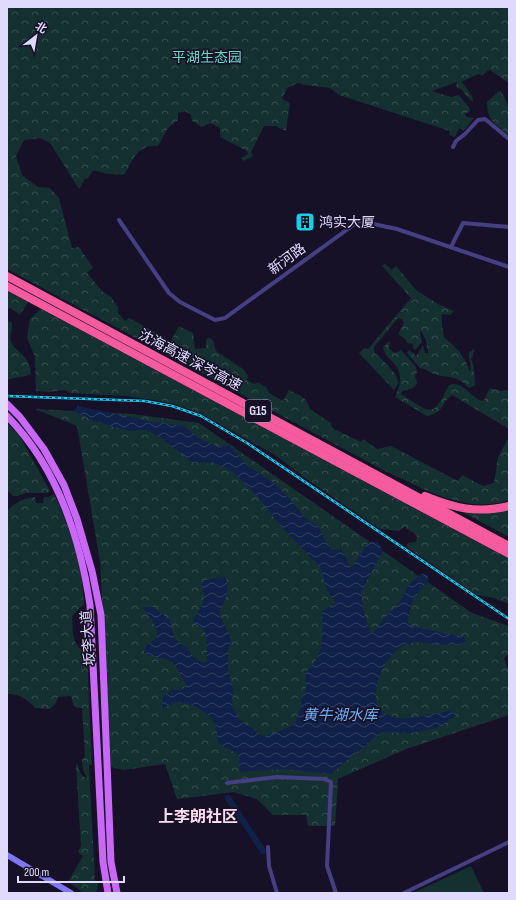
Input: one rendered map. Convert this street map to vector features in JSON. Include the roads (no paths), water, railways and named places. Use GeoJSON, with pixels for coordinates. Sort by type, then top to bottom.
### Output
{"type":"FeatureCollection","features":[{"type":"Feature","properties":{"kind":"highway","name":"沈海高速 深岑高速"},"geometry":{"type":"LineString","coordinates":[[7,276],[339,455],[507,551]]}},
{"type":"Feature","properties":{"kind":"highway","name":"沈海高速 深岑高速"},"geometry":{"type":"LineString","coordinates":[[7,286],[507,551]]}},
{"type":"Feature","properties":{"kind":"highway"},"geometry":{"type":"LineString","coordinates":[[339,455],[415,491],[461,509],[481,510],[509,506]]}},
{"type":"Feature","properties":{"kind":"main road","name":"坂李大道"},"geometry":{"type":"LineString","coordinates":[[7,404],[20,417],[44,450],[64,485],[77,519],[93,579],[101,615],[111,862],[116,893]]}},
{"type":"Feature","properties":{"kind":"main road","name":"坂李大道"},"geometry":{"type":"LineString","coordinates":[[8,417],[34,449],[56,489],[70,523],[86,576],[90,605],[104,862],[108,893]]}},
{"type":"Feature","properties":{"kind":"main road"},"geometry":{"type":"LineString","coordinates":[[7,855],[71,893]]}},
{"type":"Feature","properties":{"kind":"main road"},"geometry":{"type":"LineString","coordinates":[[7,860],[64,893]]}},
{"type":"Feature","properties":{"kind":"street"},"geometry":{"type":"LineString","coordinates":[[454,147],[456,141],[478,120],[485,119],[509,139]]}},
{"type":"Feature","properties":{"kind":"street","name":"新河路"},"geometry":{"type":"LineString","coordinates":[[119,220],[169,293],[180,302],[215,320],[225,318],[359,221],[397,229],[509,267]]}},
{"type":"Feature","properties":{"kind":"street"},"geometry":{"type":"LineString","coordinates":[[450,247],[463,223],[509,227]]}},
{"type":"Feature","properties":{"kind":"street"},"geometry":{"type":"LineString","coordinates":[[227,783],[277,777],[324,780],[331,782],[327,866],[336,893]]}},
{"type":"Feature","properties":{"kind":"street"},"geometry":{"type":"LineString","coordinates":[[404,893],[509,842]]}},
{"type":"Feature","properties":{"kind":"street"},"geometry":{"type":"LineString","coordinates":[[268,847],[269,866],[278,893]]}},
{"type":"Feature","properties":{"kind":"water","name":"黄牛湖水库"},"geometry":{"type":"Polygon","coordinates":[[[78,406],[153,422],[184,426],[198,438],[220,447],[229,445],[248,466],[274,483],[289,498],[305,518],[318,526],[332,550],[341,549],[351,568],[369,542],[378,542],[383,551],[361,592],[363,609],[371,634],[377,629],[384,618],[398,605],[410,584],[421,574],[426,574],[429,579],[413,600],[409,612],[408,622],[410,626],[464,637],[466,641],[447,645],[418,642],[408,644],[399,649],[383,667],[380,674],[376,688],[377,703],[380,709],[384,712],[390,716],[399,718],[416,717],[450,711],[457,715],[437,728],[411,733],[381,732],[331,774],[284,769],[240,772],[239,755],[218,743],[216,724],[206,713],[189,704],[176,702],[162,709],[163,697],[171,690],[180,690],[184,688],[186,684],[176,666],[171,661],[144,653],[145,647],[157,637],[157,633],[152,621],[142,607],[153,607],[169,619],[175,639],[189,650],[193,657],[204,663],[207,661],[205,632],[193,621],[204,600],[201,585],[204,580],[221,577],[226,578],[227,592],[219,614],[229,633],[231,641],[228,652],[228,668],[233,690],[232,706],[240,720],[264,737],[294,725],[301,707],[302,696],[306,690],[305,673],[316,659],[321,645],[323,629],[322,611],[336,603],[328,592],[320,567],[278,523],[259,498],[232,471],[214,463],[192,462],[160,437],[146,430],[130,431],[92,420],[74,411],[78,406]]]}},
{"type":"Feature","properties":{"kind":"waterway"},"geometry":{"type":"LineString","coordinates":[[228,798],[263,851]]}},
{"type":"Feature","properties":{"kind":"railway"},"geometry":{"type":"LineString","coordinates":[[7,396],[145,401],[172,406],[201,416],[247,443],[509,619]]}},
{"type":"Feature","properties":{"kind":"place","name":"鸿实大厦"},"geometry":{"type":"Point","coordinates":[305,222]}},
{"type":"Feature","properties":{"kind":"district","name":"上李朗社区"},"geometry":{"type":"Point","coordinates":[198,817]}},
{"type":"Feature","properties":{"kind":"park label","name":"平湖生态园"},"geometry":{"type":"Point","coordinates":[207,57]}}]}
